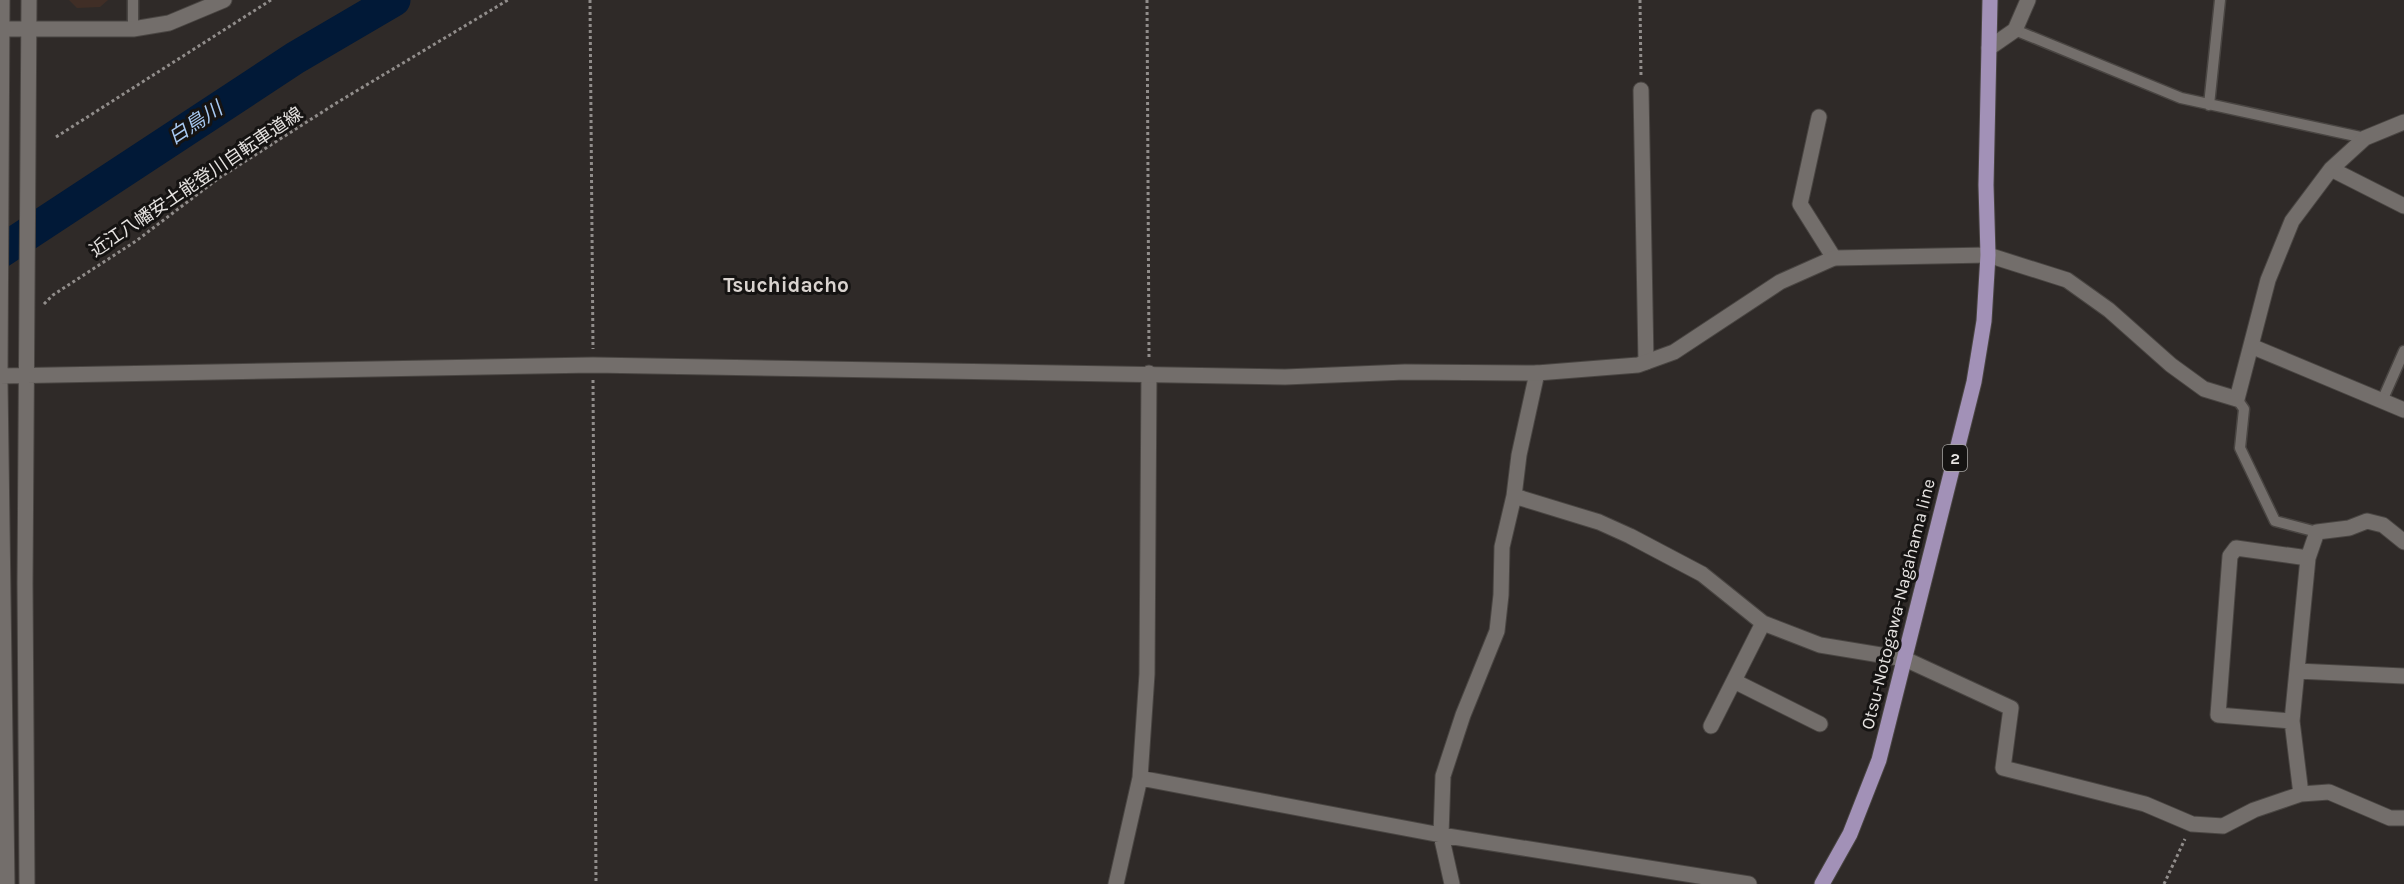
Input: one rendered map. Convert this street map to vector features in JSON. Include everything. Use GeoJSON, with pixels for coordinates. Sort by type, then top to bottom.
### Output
{"type":"FeatureCollection","features":[{"type":"Feature","properties":{"kind":"main road","name":"Otsu-Notogawa-Nagahama line"},"geometry":{"type":"LineString","coordinates":[[1822,884],[1850,834],[1879,760],[1974,382],[1984,321],[1988,255],[1986,185],[1989,0]]}},
{"type":"Feature","properties":{"kind":"street"},"geometry":{"type":"LineString","coordinates":[[2,0],[0,376],[593,365],[1285,377],[1405,372],[1537,373],[1638,365],[1674,352],[1780,282],[1834,258],[1988,255],[2067,280],[2109,310],[2172,365],[2204,389],[2237,399],[2268,280],[2292,221],[2331,169],[2365,138],[2400,127]]}},
{"type":"Feature","properties":{"kind":"street"},"geometry":{"type":"LineString","coordinates":[[27,884],[26,376],[34,307],[26,158],[29,0]]}},
{"type":"Feature","properties":{"kind":"street"},"geometry":{"type":"LineString","coordinates":[[3,29],[133,29],[169,23],[224,0]]}},
{"type":"Feature","properties":{"kind":"street"},"geometry":{"type":"LineString","coordinates":[[1989,48],[2015,30],[2028,0]]}},
{"type":"Feature","properties":{"kind":"street"},"geometry":{"type":"LineString","coordinates":[[1641,90],[1646,362]]}},
{"type":"Feature","properties":{"kind":"street"},"geometry":{"type":"LineString","coordinates":[[1819,117],[1800,204],[1834,258]]}},
{"type":"Feature","properties":{"kind":"street"},"geometry":{"type":"LineString","coordinates":[[2331,169],[2404,206]]}},
{"type":"Feature","properties":{"kind":"street"},"geometry":{"type":"LineString","coordinates":[[2252,346],[2404,410]]}},
{"type":"Feature","properties":{"kind":"street"},"geometry":{"type":"LineString","coordinates":[[1116,884],[1140,778],[1147,674],[1149,373]]}},
{"type":"Feature","properties":{"kind":"street"},"geometry":{"type":"LineString","coordinates":[[1452,884],[1441,835],[1443,776],[1463,715],[1497,631],[1501,595],[1502,547],[1537,373]]}},
{"type":"Feature","properties":{"kind":"street"},"geometry":{"type":"LineString","coordinates":[[0,382],[7,884]]}},
{"type":"Feature","properties":{"kind":"street"},"geometry":{"type":"LineString","coordinates":[[1514,496],[1599,522],[1630,536],[1702,574],[1763,623],[1820,645],[1905,659],[2011,708],[2003,768],[2145,804],[2192,824],[2223,826],[2254,810],[2301,794],[2329,792],[2390,818],[2404,818]]}},
{"type":"Feature","properties":{"kind":"street"},"geometry":{"type":"LineString","coordinates":[[2301,794],[2292,721],[2308,558],[2317,532],[2349,528],[2367,521],[2383,525],[2404,542]]}},
{"type":"Feature","properties":{"kind":"street"},"geometry":{"type":"LineString","coordinates":[[2292,721],[2218,715],[2230,556],[2236,548],[2308,558]]}},
{"type":"Feature","properties":{"kind":"street"},"geometry":{"type":"LineString","coordinates":[[1711,726],[1763,623]]}},
{"type":"Feature","properties":{"kind":"street"},"geometry":{"type":"LineString","coordinates":[[2297,671],[2404,676]]}},
{"type":"Feature","properties":{"kind":"street"},"geometry":{"type":"LineString","coordinates":[[1734,681],[1820,724]]}},
{"type":"Feature","properties":{"kind":"street"},"geometry":{"type":"LineString","coordinates":[[1140,778],[1441,835],[1749,884]]}},
{"type":"Feature","properties":{"kind":"lane"},"geometry":{"type":"LineString","coordinates":[[133,0],[133,29]]}},
{"type":"Feature","properties":{"kind":"lane"},"geometry":{"type":"LineString","coordinates":[[2210,105],[2220,0]]}},
{"type":"Feature","properties":{"kind":"lane"},"geometry":{"type":"LineString","coordinates":[[2015,30],[2181,98],[2365,138]]}},
{"type":"Feature","properties":{"kind":"lane"},"geometry":{"type":"LineString","coordinates":[[2382,401],[2404,351]]}},
{"type":"Feature","properties":{"kind":"lane"},"geometry":{"type":"LineString","coordinates":[[2237,399],[2244,409],[2240,448],[2275,521],[2317,532]]}},
{"type":"Feature","properties":{"kind":"path"},"geometry":{"type":"LineString","coordinates":[[56,137],[271,0]]}},
{"type":"Feature","properties":{"kind":"path","name":"近江八幡安土能登川自転車道線"},"geometry":{"type":"LineString","coordinates":[[34,307],[136,241],[219,178],[338,102],[508,0]]}},
{"type":"Feature","properties":{"kind":"path"},"geometry":{"type":"LineString","coordinates":[[590,0],[596,884]]}},
{"type":"Feature","properties":{"kind":"path"},"geometry":{"type":"LineString","coordinates":[[1147,0],[1149,373]]}},
{"type":"Feature","properties":{"kind":"path"},"geometry":{"type":"LineString","coordinates":[[1640,0],[1641,90]]}},
{"type":"Feature","properties":{"kind":"path"},"geometry":{"type":"LineString","coordinates":[[2164,884],[2192,824]]}},
{"type":"Feature","properties":{"kind":"shaded area"},"geometry":{"type":"Polygon","coordinates":[[[69,0],[108,0],[100,7],[77,8],[69,0]]]}},
{"type":"Feature","properties":{"kind":"waterway","name":"白鳥川"},"geometry":{"type":"LineString","coordinates":[[0,252],[295,58],[394,0]]}},
{"type":"Feature","properties":{"kind":"district","name":"Tsuchidacho"},"geometry":{"type":"Point","coordinates":[786,285]}}]}
